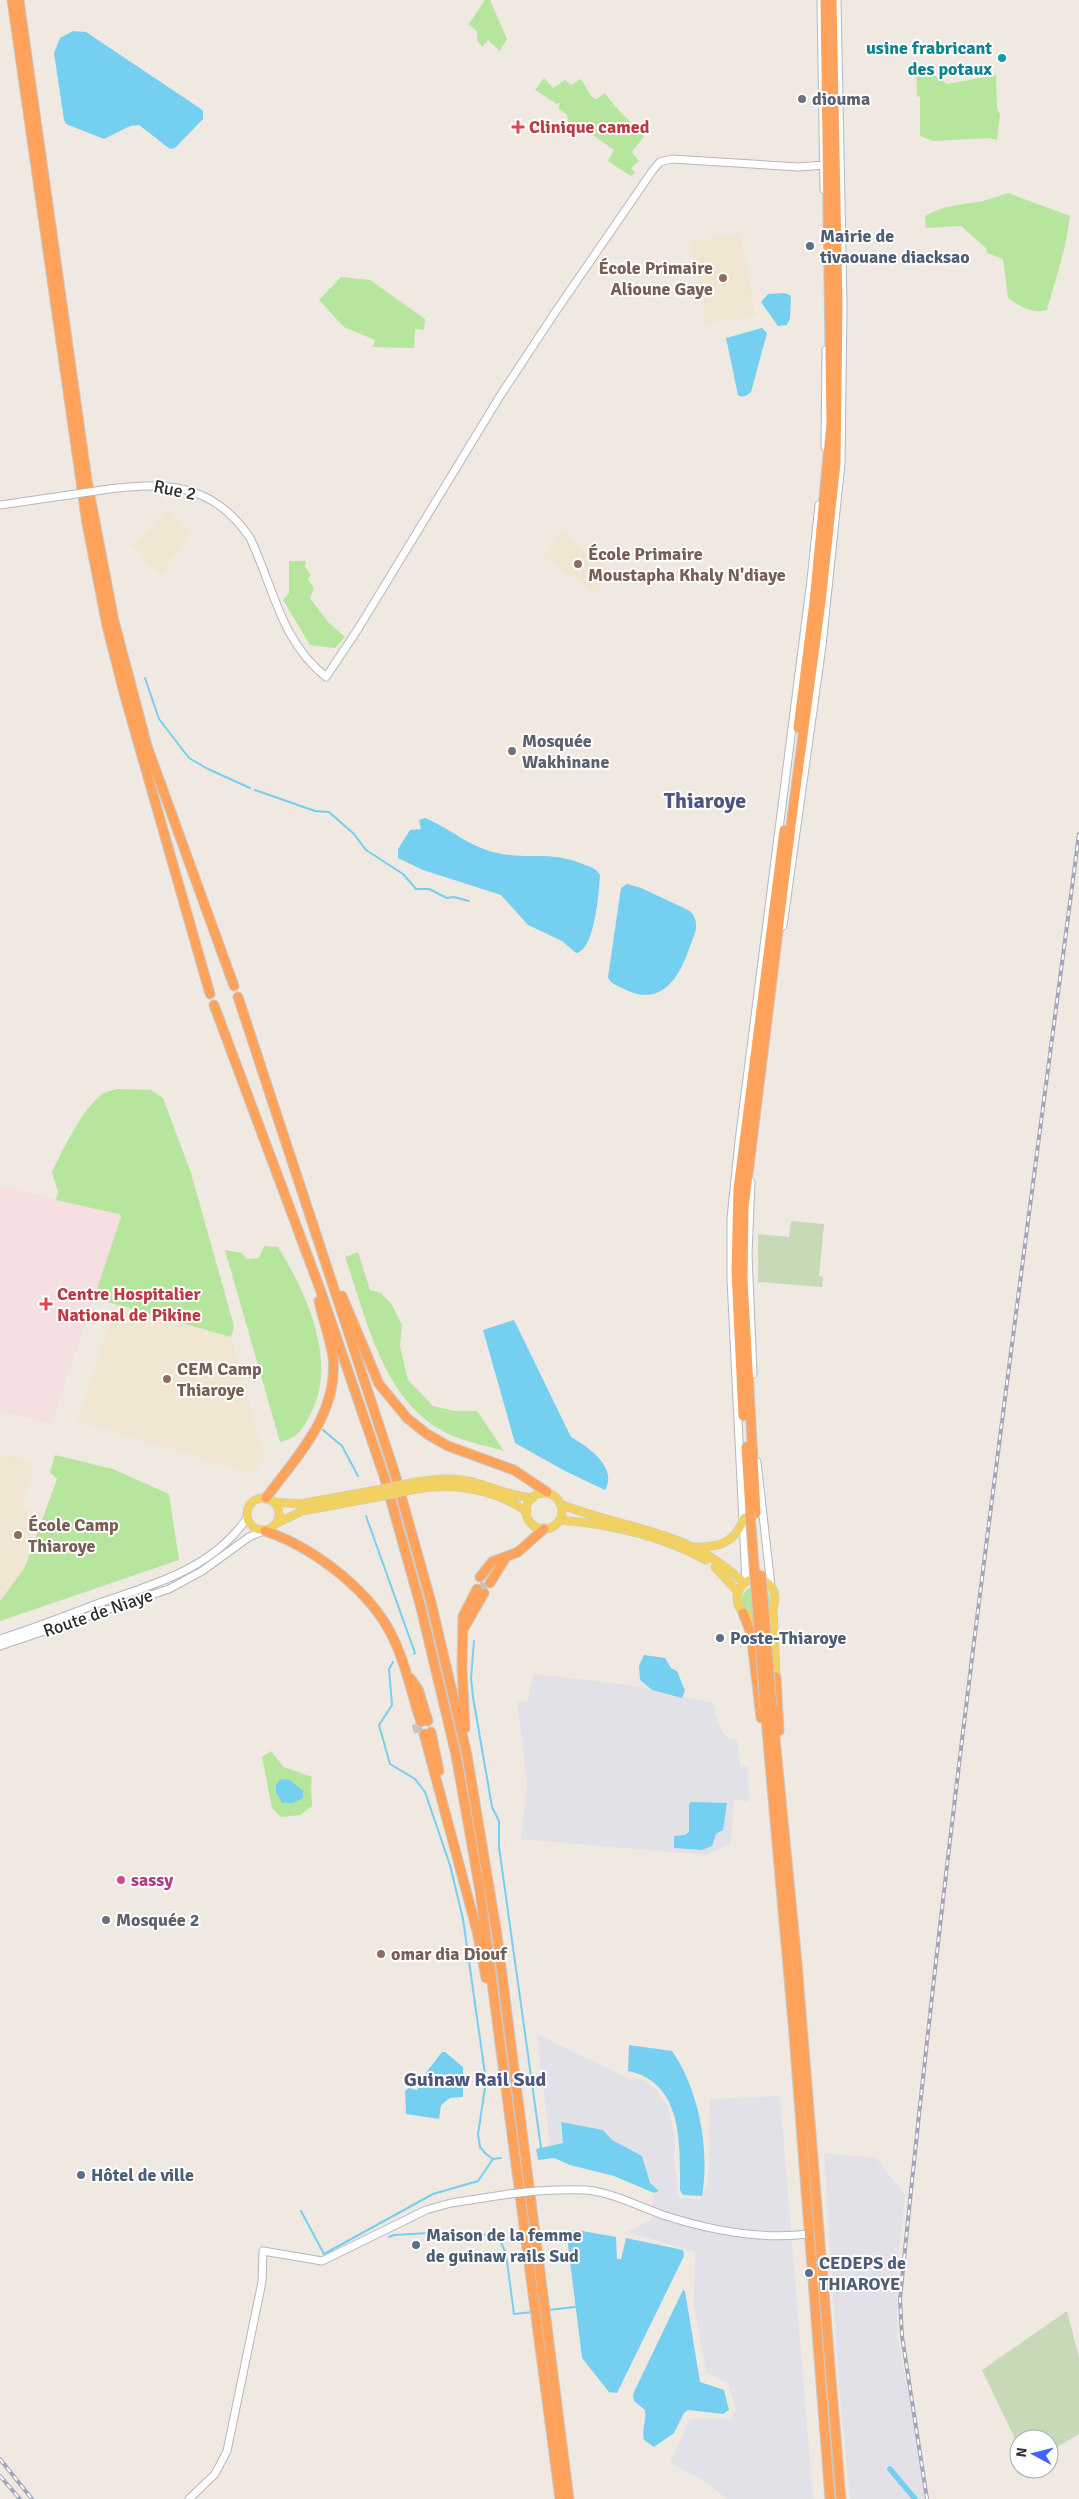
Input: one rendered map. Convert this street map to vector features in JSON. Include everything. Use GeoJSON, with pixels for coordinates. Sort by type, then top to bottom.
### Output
{"type":"FeatureCollection","features":[{"type":"Feature","properties":{"kind":"highway"},"geometry":{"type":"LineString","coordinates":[[12,0],[87,524],[107,626],[124,693],[210,994]]}},
{"type":"Feature","properties":{"kind":"highway"},"geometry":{"type":"LineString","coordinates":[[19,0],[87,480],[114,621],[147,746],[234,986]]}},
{"type":"Feature","properties":{"kind":"highway"},"geometry":{"type":"LineString","coordinates":[[825,0],[831,164],[831,424],[814,581],[742,1141],[736,1271],[745,1481],[769,1708],[830,2499]]}},
{"type":"Feature","properties":{"kind":"highway"},"geometry":{"type":"LineString","coordinates":[[750,1515],[743,1280],[744,1207],[790,830],[821,602],[838,463],[840,427],[840,266],[831,164],[836,116],[832,0]]}},
{"type":"Feature","properties":{"kind":"highway"},"geometry":{"type":"LineString","coordinates":[[238,997],[395,1474],[429,1593],[467,1756],[497,1935],[569,2499]]}},
{"type":"Feature","properties":{"kind":"highway"},"geometry":{"type":"LineString","coordinates":[[214,1005],[320,1289],[384,1476],[420,1604],[456,1754],[473,1844],[560,2499]]}},
{"type":"Feature","properties":{"kind":"highway"},"geometry":{"type":"LineString","coordinates":[[335,1287],[344,1298],[379,1384],[407,1418],[427,1434],[448,1446],[514,1470],[547,1492]]}},
{"type":"Feature","properties":{"kind":"highway"},"geometry":{"type":"LineString","coordinates":[[270,1500],[317,1429],[330,1397],[333,1359],[319,1303],[320,1289]]}},
{"type":"Feature","properties":{"kind":"highway"},"geometry":{"type":"LineString","coordinates":[[485,1580],[506,1557],[518,1552],[544,1529]]}},
{"type":"Feature","properties":{"kind":"highway"},"geometry":{"type":"LineString","coordinates":[[264,1531],[280,1536],[322,1561],[354,1587],[384,1620],[396,1643],[408,1676],[407,1689],[422,1722]]}},
{"type":"Feature","properties":{"kind":"highway"},"geometry":{"type":"LineString","coordinates":[[467,1756],[462,1668],[464,1628],[479,1590]]}},
{"type":"Feature","properties":{"kind":"highway"},"geometry":{"type":"LineString","coordinates":[[743,1613],[751,1633],[762,1728],[772,1746],[797,1963],[841,2499]]}},
{"type":"Feature","properties":{"kind":"highway"},"geometry":{"type":"LineString","coordinates":[[772,1746],[779,1730],[776,1677]]}},
{"type":"Feature","properties":{"kind":"highway"},"geometry":{"type":"LineString","coordinates":[[425,1733],[430,1770],[438,1781],[477,1931],[496,2014]]}},
{"type":"Feature","properties":{"kind":"main road"},"geometry":{"type":"LineString","coordinates":[[410,1487],[436,1478],[459,1479],[533,1498],[547,1492],[560,1504],[583,1513],[658,1532],[692,1547],[745,1582],[762,1580],[771,1586],[775,1596],[773,1607],[776,1677]]}},
{"type":"Feature","properties":{"kind":"main road"},"geometry":{"type":"LineString","coordinates":[[382,1492],[302,1511],[264,1531],[252,1526],[247,1518],[248,1509],[253,1502],[270,1500],[300,1504],[410,1487],[438,1485],[464,1487],[511,1502],[527,1512]]}},
{"type":"Feature","properties":{"kind":"main road"},"geometry":{"type":"LineString","coordinates":[[533,1498],[527,1512],[530,1522],[544,1529],[556,1525],[560,1520],[562,1512],[560,1504]]}},
{"type":"Feature","properties":{"kind":"main road"},"geometry":{"type":"LineString","coordinates":[[270,1500],[279,1512],[277,1523]]}},
{"type":"Feature","properties":{"kind":"main road"},"geometry":{"type":"LineString","coordinates":[[692,1547],[723,1544],[736,1535],[750,1515]]}},
{"type":"Feature","properties":{"kind":"main road"},"geometry":{"type":"LineString","coordinates":[[560,1520],[620,1528],[666,1541],[716,1567],[737,1591]]}},
{"type":"Feature","properties":{"kind":"main road"},"geometry":{"type":"LineString","coordinates":[[745,1582],[737,1591],[736,1601],[743,1613],[750,1617],[758,1618],[766,1614],[773,1607]]}},
{"type":"Feature","properties":{"kind":"street"},"geometry":{"type":"LineString","coordinates":[[821,0],[831,164]]}},
{"type":"Feature","properties":{"kind":"street"},"geometry":{"type":"LineString","coordinates":[[835,68],[837,0]]}},
{"type":"Feature","properties":{"kind":"street","name":"Rue 2"},"geometry":{"type":"LineString","coordinates":[[0,505],[138,485],[166,485],[196,492],[217,503],[241,524],[250,538],[280,616],[295,644],[314,667],[326,677],[500,396],[635,195],[660,162],[672,159],[798,167],[831,164]]}},
{"type":"Feature","properties":{"kind":"street"},"geometry":{"type":"LineString","coordinates":[[771,1586],[755,1434],[748,1278],[750,1190],[798,811],[823,637],[838,463]]}},
{"type":"Feature","properties":{"kind":"street"},"geometry":{"type":"LineString","coordinates":[[745,1582],[750,1515]]}},
{"type":"Feature","properties":{"kind":"street","name":"Route de Niaye"},"geometry":{"type":"LineString","coordinates":[[0,1639],[158,1583],[192,1568],[224,1545],[247,1518]]}},
{"type":"Feature","properties":{"kind":"street","name":"Route de Niaye"},"geometry":{"type":"LineString","coordinates":[[0,1646],[160,1592],[195,1576],[245,1539],[264,1531]]}},
{"type":"Feature","properties":{"kind":"street"},"geometry":{"type":"LineString","coordinates":[[189,2499],[215,2474],[227,2451],[262,2282],[263,2251],[322,2261],[426,2210],[451,2203],[537,2191],[587,2190],[614,2196],[668,2216],[736,2232],[766,2236],[809,2234]]}},
{"type":"Feature","properties":{"kind":"shaded area","name":"École Primaire Alioune Gaye"},"geometry":{"type":"Polygon","coordinates":[[[740,233],[756,316],[706,325],[691,241],[740,233]]]}},
{"type":"Feature","properties":{"kind":"shaded area"},"geometry":{"type":"Polygon","coordinates":[[[170,510],[190,535],[161,574],[131,546],[170,510]]]}},
{"type":"Feature","properties":{"kind":"shaded area","name":"École Primaire Moustapha Khaly N'diaye"},"geometry":{"type":"Polygon","coordinates":[[[563,532],[612,572],[595,593],[543,555],[563,532]]]}},
{"type":"Feature","properties":{"kind":"shaded area","name":"Centre Hospitalier National de Pikine"},"geometry":{"type":"Polygon","coordinates":[[[0,1186],[119,1214],[122,1217],[51,1424],[0,1411],[0,1186]]]}},
{"type":"Feature","properties":{"kind":"shaded area","name":"CEM Camp Thiaroye"},"geometry":{"type":"Polygon","coordinates":[[[116,1303],[231,1337],[265,1458],[252,1474],[77,1421],[116,1303]]]}},
{"type":"Feature","properties":{"kind":"shaded area","name":"École Camp Thiaroye"},"geometry":{"type":"Polygon","coordinates":[[[0,1453],[31,1462],[30,1466],[34,1467],[21,1507],[43,1513],[24,1568],[0,1599],[0,1453]]]}},
{"type":"Feature","properties":{"kind":"shaded area"},"geometry":{"type":"Polygon","coordinates":[[[534,1674],[629,1685],[712,1703],[722,1732],[730,1739],[737,1739],[740,1767],[748,1766],[749,1802],[734,1799],[731,1843],[707,1855],[521,1839],[527,1784],[517,1701],[527,1702],[534,1674]]]}},
{"type":"Feature","properties":{"kind":"shaded area"},"geometry":{"type":"Polygon","coordinates":[[[537,2034],[629,2079],[642,2079],[656,2089],[668,2106],[675,2136],[674,2160],[679,2197],[700,2200],[708,2182],[710,2099],[780,2096],[813,2499],[727,2499],[706,2482],[670,2463],[689,2420],[696,2418],[730,2419],[736,2410],[728,2383],[706,2372],[694,2304],[695,2252],[627,2232],[651,2220],[654,2193],[658,2191],[650,2183],[642,2156],[612,2140],[603,2130],[560,2124],[563,2143],[550,2146],[537,2034]]]}},
{"type":"Feature","properties":{"kind":"shaded area"},"geometry":{"type":"Polygon","coordinates":[[[824,2153],[876,2158],[905,2195],[897,2277],[897,2334],[928,2499],[850,2499],[838,2377],[824,2153]]]}},
{"type":"Feature","properties":{"kind":"green space"},"geometry":{"type":"Polygon","coordinates":[[[485,0],[490,0],[507,39],[500,51],[488,40],[482,47],[477,40],[477,31],[469,24],[485,0]]]}},
{"type":"Feature","properties":{"kind":"green space"},"geometry":{"type":"Polygon","coordinates":[[[916,71],[928,71],[947,84],[996,75],[997,107],[1000,115],[997,140],[989,138],[933,141],[920,136],[920,97],[917,96],[916,71]]]}},
{"type":"Feature","properties":{"kind":"green space"},"geometry":{"type":"Polygon","coordinates":[[[544,78],[553,88],[565,80],[571,85],[581,79],[591,96],[596,99],[605,93],[644,136],[632,152],[639,161],[631,168],[635,173],[631,176],[608,161],[614,150],[574,122],[569,126],[567,115],[558,108],[561,102],[557,104],[535,90],[544,78]]]}},
{"type":"Feature","properties":{"kind":"green space"},"geometry":{"type":"Polygon","coordinates":[[[1008,193],[1070,216],[1063,252],[1047,310],[1036,311],[1026,309],[1008,298],[1003,259],[987,253],[986,248],[961,226],[926,228],[925,216],[937,210],[982,201],[1008,193]]]}},
{"type":"Feature","properties":{"kind":"green space"},"geometry":{"type":"Polygon","coordinates":[[[341,277],[370,280],[425,319],[424,330],[415,329],[414,348],[373,347],[375,340],[344,327],[319,300],[341,277]]]}},
{"type":"Feature","properties":{"kind":"green space"},"geometry":{"type":"Polygon","coordinates":[[[289,561],[306,561],[305,567],[311,575],[308,579],[314,588],[310,598],[328,622],[345,637],[335,648],[310,645],[283,600],[289,593],[289,561]]]}},
{"type":"Feature","properties":{"kind":"green space"},"geometry":{"type":"Polygon","coordinates":[[[117,1089],[151,1090],[163,1098],[191,1173],[234,1326],[231,1337],[94,1298],[121,1217],[119,1214],[56,1200],[58,1192],[52,1172],[74,1130],[94,1101],[105,1092],[117,1089]]]}},
{"type":"Feature","properties":{"kind":"green space"},"geometry":{"type":"Polygon","coordinates":[[[791,1221],[824,1224],[819,1276],[823,1277],[822,1287],[758,1282],[758,1234],[789,1237],[791,1221]]]}},
{"type":"Feature","properties":{"kind":"green space"},"geometry":{"type":"Polygon","coordinates":[[[264,1246],[278,1247],[289,1265],[308,1306],[320,1349],[321,1371],[318,1393],[311,1413],[296,1435],[280,1442],[225,1250],[242,1253],[247,1259],[259,1258],[264,1246]]]}},
{"type":"Feature","properties":{"kind":"green space"},"geometry":{"type":"Polygon","coordinates":[[[358,1252],[370,1290],[381,1293],[392,1305],[402,1325],[400,1346],[408,1380],[433,1406],[455,1411],[477,1411],[504,1451],[456,1437],[432,1424],[412,1406],[395,1385],[371,1335],[345,1257],[358,1252]]]}},
{"type":"Feature","properties":{"kind":"green space"},"geometry":{"type":"Polygon","coordinates":[[[55,1455],[113,1469],[169,1494],[179,1560],[0,1621],[0,1601],[25,1567],[57,1479],[50,1472],[55,1455]]]}},
{"type":"Feature","properties":{"kind":"green space"},"geometry":{"type":"Polygon","coordinates":[[[756,1586],[766,1590],[770,1600],[766,1610],[756,1614],[746,1610],[742,1600],[746,1590],[756,1586]]]}},
{"type":"Feature","properties":{"kind":"green space"},"geometry":{"type":"Polygon","coordinates":[[[271,1751],[284,1767],[312,1777],[312,1806],[300,1815],[281,1817],[272,1808],[262,1757],[271,1751]]]}},
{"type":"Feature","properties":{"kind":"green space"},"geometry":{"type":"Polygon","coordinates":[[[1067,2311],[1079,2358],[1079,2434],[1059,2446],[1059,2429],[1010,2429],[982,2370],[1067,2311]]]}},
{"type":"Feature","properties":{"kind":"water"},"geometry":{"type":"Polygon","coordinates":[[[73,31],[86,32],[201,109],[203,111],[203,119],[175,148],[170,149],[139,125],[130,126],[104,139],[66,124],[54,53],[60,38],[73,31]]]}},
{"type":"Feature","properties":{"kind":"water"},"geometry":{"type":"Polygon","coordinates":[[[784,293],[790,295],[791,298],[790,318],[787,325],[778,326],[761,302],[768,294],[784,293]]]}},
{"type":"Feature","properties":{"kind":"water"},"geometry":{"type":"Polygon","coordinates":[[[762,328],[767,333],[751,392],[748,395],[740,396],[738,395],[726,338],[762,328]]]}},
{"type":"Feature","properties":{"kind":"water"},"geometry":{"type":"Polygon","coordinates":[[[425,818],[474,845],[496,853],[565,858],[596,870],[600,875],[595,919],[588,942],[582,950],[576,953],[562,941],[528,925],[501,895],[423,870],[398,858],[398,849],[410,830],[421,829],[419,820],[425,818]]]}},
{"type":"Feature","properties":{"kind":"water"},"geometry":{"type":"Polygon","coordinates":[[[627,884],[641,888],[688,910],[696,921],[694,936],[680,970],[667,987],[649,995],[626,990],[613,983],[608,977],[621,888],[627,884]]]}},
{"type":"Feature","properties":{"kind":"water"},"geometry":{"type":"Polygon","coordinates":[[[514,1320],[571,1437],[586,1446],[605,1466],[608,1482],[605,1490],[565,1471],[515,1443],[483,1330],[514,1320]]]}},
{"type":"Feature","properties":{"kind":"water"},"geometry":{"type":"Polygon","coordinates":[[[644,1655],[665,1658],[671,1668],[677,1671],[685,1691],[682,1698],[652,1690],[640,1680],[639,1666],[644,1655]]]}},
{"type":"Feature","properties":{"kind":"water"},"geometry":{"type":"Polygon","coordinates":[[[281,1779],[290,1780],[303,1791],[303,1798],[293,1803],[282,1803],[276,1792],[276,1785],[281,1779]]]}},
{"type":"Feature","properties":{"kind":"water"},"geometry":{"type":"Polygon","coordinates":[[[691,1802],[727,1803],[723,1830],[716,1834],[712,1846],[702,1850],[674,1848],[674,1836],[685,1835],[689,1832],[689,1805],[691,1802]]]}},
{"type":"Feature","properties":{"kind":"water"},"geometry":{"type":"Polygon","coordinates":[[[629,2045],[672,2051],[681,2066],[689,2084],[700,2120],[704,2159],[702,2196],[683,2195],[680,2190],[680,2155],[675,2118],[669,2102],[660,2088],[646,2078],[628,2071],[629,2045]]]}},
{"type":"Feature","properties":{"kind":"water"},"geometry":{"type":"Polygon","coordinates":[[[442,2052],[445,2052],[463,2067],[463,2097],[450,2098],[441,2105],[439,2119],[406,2114],[405,2091],[409,2088],[417,2090],[422,2078],[442,2052]]]}},
{"type":"Feature","properties":{"kind":"water"},"geometry":{"type":"Polygon","coordinates":[[[561,2122],[603,2130],[612,2140],[642,2156],[650,2183],[659,2191],[654,2193],[614,2176],[570,2165],[554,2158],[538,2160],[536,2149],[563,2143],[561,2122]]]}},
{"type":"Feature","properties":{"kind":"water"},"geometry":{"type":"Polygon","coordinates":[[[577,2230],[616,2237],[617,2259],[621,2259],[626,2238],[683,2250],[684,2256],[617,2393],[609,2392],[582,2358],[567,2237],[568,2231],[577,2230]]]}},
{"type":"Feature","properties":{"kind":"water"},"geometry":{"type":"Polygon","coordinates":[[[683,2290],[685,2291],[700,2382],[724,2390],[729,2410],[723,2414],[688,2410],[684,2413],[674,2433],[654,2447],[644,2440],[645,2410],[634,2401],[633,2394],[683,2290]]]}},
{"type":"Feature","properties":{"kind":"waterway"},"geometry":{"type":"LineString","coordinates":[[145,678],[159,719],[189,758],[250,788]]}},
{"type":"Feature","properties":{"kind":"waterway"},"geometry":{"type":"LineString","coordinates":[[255,790],[315,811],[329,812],[354,834],[366,850],[403,874],[416,889],[429,889],[447,898],[454,897],[469,901]]}},
{"type":"Feature","properties":{"kind":"waterway"},"geometry":{"type":"LineString","coordinates":[[323,1430],[342,1446],[358,1476]]}},
{"type":"Feature","properties":{"kind":"waterway"},"geometry":{"type":"LineString","coordinates":[[366,1516],[414,1654]]}},
{"type":"Feature","properties":{"kind":"waterway"},"geometry":{"type":"LineString","coordinates":[[474,1641],[471,1678],[473,1697],[492,1807],[499,1821],[499,1847],[541,2148]]}},
{"type":"Feature","properties":{"kind":"waterway"},"geometry":{"type":"LineString","coordinates":[[393,1662],[389,1669],[392,1705],[379,1725],[390,1764],[415,1779],[425,1792],[450,1865],[463,1919],[486,2081],[478,2134],[480,2147],[493,2159],[501,2158]]}},
{"type":"Feature","properties":{"kind":"waterway"},"geometry":{"type":"LineString","coordinates":[[301,2211],[324,2254],[433,2194],[478,2181],[493,2159]]}},
{"type":"Feature","properties":{"kind":"waterway"},"geometry":{"type":"LineString","coordinates":[[389,2237],[394,2235],[430,2233],[498,2235],[506,2254],[514,2314],[533,2312]]}},
{"type":"Feature","properties":{"kind":"waterway"},"geometry":{"type":"LineString","coordinates":[[548,2310],[575,2307]]}},
{"type":"Feature","properties":{"kind":"waterway"},"geometry":{"type":"LineString","coordinates":[[890,2469],[915,2499]]}},
{"type":"Feature","properties":{"kind":"tunnel"},"geometry":{"type":"LineString","coordinates":[[480,1591],[487,1581]]}},
{"type":"Feature","properties":{"kind":"tunnel"},"geometry":{"type":"LineString","coordinates":[[416,1724],[419,1735]]}},
{"type":"Feature","properties":{"kind":"railway"},"geometry":{"type":"LineString","coordinates":[[927,2499],[902,2336],[900,2300],[939,1933],[961,1749],[1079,834]]}},
{"type":"Feature","properties":{"kind":"railway"},"geometry":{"type":"LineString","coordinates":[[0,2459],[32,2499]]}},
{"type":"Feature","properties":{"kind":"railway"},"geometry":{"type":"LineString","coordinates":[[0,2476],[20,2499]]}},
{"type":"Feature","properties":{"kind":"place","name":"usine frabricant des potaux"},"geometry":{"type":"Point","coordinates":[1002,58]}},
{"type":"Feature","properties":{"kind":"place","name":"diouma"},"geometry":{"type":"Point","coordinates":[802,99]}},
{"type":"Feature","properties":{"kind":"place","name":"Clinique camed"},"geometry":{"type":"Point","coordinates":[518,127]}},
{"type":"Feature","properties":{"kind":"place","name":"Mairie de tivaouane diacksao"},"geometry":{"type":"Point","coordinates":[810,246]}},
{"type":"Feature","properties":{"kind":"place","name":"École Primaire Alioune Gaye"},"geometry":{"type":"Point","coordinates":[723,278]}},
{"type":"Feature","properties":{"kind":"place","name":"École Primaire Moustapha Khaly N'diaye"},"geometry":{"type":"Point","coordinates":[578,564]}},
{"type":"Feature","properties":{"kind":"place","name":"Mosquée Wakhinane"},"geometry":{"type":"Point","coordinates":[512,751]}},
{"type":"Feature","properties":{"kind":"place","name":"Centre Hospitalier National de Pikine"},"geometry":{"type":"Point","coordinates":[46,1304]}},
{"type":"Feature","properties":{"kind":"place","name":"CEM Camp Thiaroye"},"geometry":{"type":"Point","coordinates":[167,1379]}},
{"type":"Feature","properties":{"kind":"place","name":"École Camp Thiaroye"},"geometry":{"type":"Point","coordinates":[18,1535]}},
{"type":"Feature","properties":{"kind":"place","name":"Poste-Thiaroye"},"geometry":{"type":"Point","coordinates":[720,1638]}},
{"type":"Feature","properties":{"kind":"place","name":"sassy"},"geometry":{"type":"Point","coordinates":[121,1880]}},
{"type":"Feature","properties":{"kind":"place","name":"Mosquée 2"},"geometry":{"type":"Point","coordinates":[106,1920]}},
{"type":"Feature","properties":{"kind":"place","name":"omar dia Diouf"},"geometry":{"type":"Point","coordinates":[381,1954]}},
{"type":"Feature","properties":{"kind":"place","name":"Hôtel de ville"},"geometry":{"type":"Point","coordinates":[81,2175]}},
{"type":"Feature","properties":{"kind":"place","name":"Maison de la femme de guinaw rails Sud"},"geometry":{"type":"Point","coordinates":[416,2245]}},
{"type":"Feature","properties":{"kind":"place","name":"CEDEPS de THIAROYE"},"geometry":{"type":"Point","coordinates":[809,2273]}},
{"type":"Feature","properties":{"kind":"district","name":"Thiaroye"},"geometry":{"type":"Point","coordinates":[705,800]}},
{"type":"Feature","properties":{"kind":"district","name":"Guinaw Rail Sud"},"geometry":{"type":"Point","coordinates":[475,2079]}}]}
